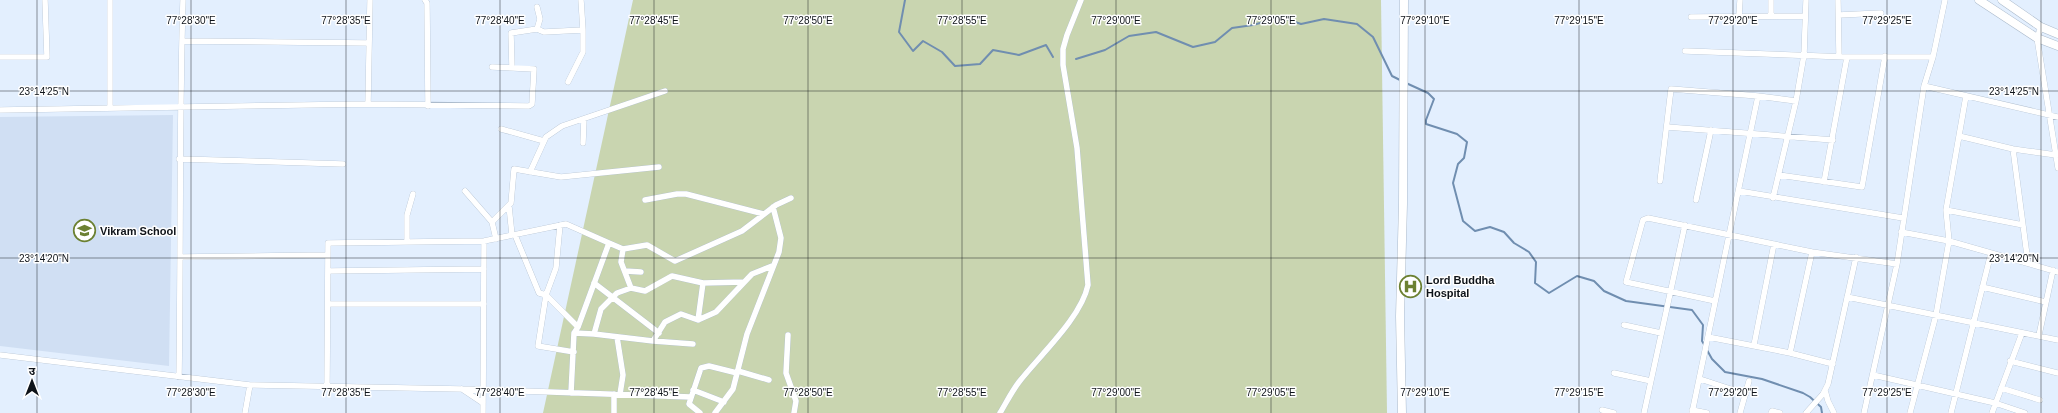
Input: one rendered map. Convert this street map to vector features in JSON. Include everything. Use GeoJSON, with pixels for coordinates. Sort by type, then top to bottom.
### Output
{"type":"FeatureCollection","features":[{"type":"Feature","properties":{"kind":"street"},"geometry":{"type":"LineString","coordinates":[[0,57],[47,57],[45,0]]}},
{"type":"Feature","properties":{"kind":"street"},"geometry":{"type":"LineString","coordinates":[[110,0],[110,108]]}},
{"type":"Feature","properties":{"kind":"street"},"geometry":{"type":"LineString","coordinates":[[179,377],[179,159],[183,0]]}},
{"type":"Feature","properties":{"kind":"street"},"geometry":{"type":"LineString","coordinates":[[368,104],[370,0]]}},
{"type":"Feature","properties":{"kind":"street"},"geometry":{"type":"LineString","coordinates":[[425,0],[428,106]]}},
{"type":"Feature","properties":{"kind":"street"},"geometry":{"type":"LineString","coordinates":[[568,82],[583,52],[581,0]]}},
{"type":"Feature","properties":{"kind":"street"},"geometry":{"type":"LineString","coordinates":[[1000,413],[1019,382],[1049,348],[1086,295],[1088,278],[1083,237],[1077,148],[1063,64],[1063,49],[1081,0]]}},
{"type":"Feature","properties":{"kind":"street"},"geometry":{"type":"LineString","coordinates":[[1402,413],[1400,316],[1404,0]]}},
{"type":"Feature","properties":{"kind":"street"},"geometry":{"type":"LineString","coordinates":[[1739,16],[1740,0]]}},
{"type":"Feature","properties":{"kind":"street"},"geometry":{"type":"LineString","coordinates":[[1770,15],[1771,0]]}},
{"type":"Feature","properties":{"kind":"street"},"geometry":{"type":"LineString","coordinates":[[1773,198],[1796,101],[1804,55],[1806,0]]}},
{"type":"Feature","properties":{"kind":"street"},"geometry":{"type":"LineString","coordinates":[[1838,0],[1839,56]]}},
{"type":"Feature","properties":{"kind":"street"},"geometry":{"type":"LineString","coordinates":[[1864,413],[1897,264],[1924,86],[1933,57],[1945,0]]}},
{"type":"Feature","properties":{"kind":"street"},"geometry":{"type":"LineString","coordinates":[[1979,0],[2037,38],[2058,46]]}},
{"type":"Feature","properties":{"kind":"street"},"geometry":{"type":"LineString","coordinates":[[2002,0],[2041,27],[2058,34]]}},
{"type":"Feature","properties":{"kind":"street"},"geometry":{"type":"LineString","coordinates":[[537,7],[540,19],[537,29]]}},
{"type":"Feature","properties":{"kind":"street"},"geometry":{"type":"LineString","coordinates":[[1839,15],[1881,13]]}},
{"type":"Feature","properties":{"kind":"street"},"geometry":{"type":"LineString","coordinates":[[1691,17],[1770,15],[1805,16]]}},
{"type":"Feature","properties":{"kind":"street"},"geometry":{"type":"LineString","coordinates":[[2041,27],[2037,38],[2058,168]]}},
{"type":"Feature","properties":{"kind":"street"},"geometry":{"type":"LineString","coordinates":[[512,68],[511,33],[537,29],[544,32],[583,30]]}},
{"type":"Feature","properties":{"kind":"street"},"geometry":{"type":"LineString","coordinates":[[182,41],[369,43]]}},
{"type":"Feature","properties":{"kind":"street"},"geometry":{"type":"LineString","coordinates":[[1685,51],[1847,57],[1933,57]]}},
{"type":"Feature","properties":{"kind":"street"},"geometry":{"type":"LineString","coordinates":[[1779,174],[1862,187],[1885,56]]}},
{"type":"Feature","properties":{"kind":"street"},"geometry":{"type":"LineString","coordinates":[[1824,182],[1833,140],[1847,57]]}},
{"type":"Feature","properties":{"kind":"street"},"geometry":{"type":"LineString","coordinates":[[0,110],[368,104],[428,106],[529,106],[532,104],[534,69],[492,67]]}},
{"type":"Feature","properties":{"kind":"street"},"geometry":{"type":"LineString","coordinates":[[1924,86],[2058,117]]}},
{"type":"Feature","properties":{"kind":"street"},"geometry":{"type":"LineString","coordinates":[[1660,181],[1671,89],[1758,96],[1796,101]]}},
{"type":"Feature","properties":{"kind":"street"},"geometry":{"type":"LineString","coordinates":[[530,172],[544,140],[562,126],[665,91]]}},
{"type":"Feature","properties":{"kind":"street"},"geometry":{"type":"LineString","coordinates":[[1707,413],[1692,412],[1738,191],[1752,132],[1758,96]]}},
{"type":"Feature","properties":{"kind":"street"},"geometry":{"type":"LineString","coordinates":[[1910,413],[1936,315],[1949,241],[1946,210],[1966,96]]}},
{"type":"Feature","properties":{"kind":"street"},"geometry":{"type":"LineString","coordinates":[[583,143],[584,119]]}},
{"type":"Feature","properties":{"kind":"street"},"geometry":{"type":"LineString","coordinates":[[1667,127],[1752,132],[1833,140]]}},
{"type":"Feature","properties":{"kind":"street"},"geometry":{"type":"LineString","coordinates":[[501,129],[544,140]]}},
{"type":"Feature","properties":{"kind":"street"},"geometry":{"type":"LineString","coordinates":[[1696,200],[1711,130]]}},
{"type":"Feature","properties":{"kind":"street"},"geometry":{"type":"LineString","coordinates":[[1959,136],[2013,149],[2056,155]]}},
{"type":"Feature","properties":{"kind":"street"},"geometry":{"type":"LineString","coordinates":[[2013,149],[2028,263]]}},
{"type":"Feature","properties":{"kind":"street"},"geometry":{"type":"LineString","coordinates":[[179,159],[343,164]]}},
{"type":"Feature","properties":{"kind":"street"},"geometry":{"type":"LineString","coordinates":[[492,222],[509,206],[511,201],[513,170],[561,177],[659,167]]}},
{"type":"Feature","properties":{"kind":"street"},"geometry":{"type":"LineString","coordinates":[[465,191],[492,222],[496,239]]}},
{"type":"Feature","properties":{"kind":"street"},"geometry":{"type":"LineString","coordinates":[[1738,191],[1773,198],[1903,218]]}},
{"type":"Feature","properties":{"kind":"street"},"geometry":{"type":"LineString","coordinates":[[407,242],[406,214],[413,194]]}},
{"type":"Feature","properties":{"kind":"street"},"geometry":{"type":"LineString","coordinates":[[645,200],[677,194],[686,194],[764,214]]}},
{"type":"Feature","properties":{"kind":"street"},"geometry":{"type":"LineString","coordinates":[[327,387],[328,243],[484,241],[566,224],[623,250],[647,245],[675,261],[742,231],[773,207],[791,198]]}},
{"type":"Feature","properties":{"kind":"street"},"geometry":{"type":"LineString","coordinates":[[509,206],[513,235],[539,293],[546,295],[578,327]]}},
{"type":"Feature","properties":{"kind":"street"},"geometry":{"type":"LineString","coordinates":[[715,413],[733,389],[747,334],[781,246],[780,234],[773,207]]}},
{"type":"Feature","properties":{"kind":"street"},"geometry":{"type":"LineString","coordinates":[[1946,210],[2024,225]]}},
{"type":"Feature","properties":{"kind":"street"},"geometry":{"type":"LineString","coordinates":[[1716,300],[1626,282],[1643,220],[1648,218],[1812,252],[1897,264]]}},
{"type":"Feature","properties":{"kind":"street"},"geometry":{"type":"LineString","coordinates":[[560,225],[556,268],[546,295],[538,346],[574,352]]}},
{"type":"Feature","properties":{"kind":"street"},"geometry":{"type":"LineString","coordinates":[[1644,413],[1685,225]]}},
{"type":"Feature","properties":{"kind":"street"},"geometry":{"type":"LineString","coordinates":[[1901,232],[1949,241],[2056,271],[2046,302],[2039,335]]}},
{"type":"Feature","properties":{"kind":"street"},"geometry":{"type":"LineString","coordinates":[[483,413],[484,241]]}},
{"type":"Feature","properties":{"kind":"street"},"geometry":{"type":"LineString","coordinates":[[571,393],[574,334],[578,327],[609,243]]}},
{"type":"Feature","properties":{"kind":"street"},"geometry":{"type":"LineString","coordinates":[[1754,345],[1774,244]]}},
{"type":"Feature","properties":{"kind":"street"},"geometry":{"type":"LineString","coordinates":[[623,250],[621,262],[631,288]]}},
{"type":"Feature","properties":{"kind":"street"},"geometry":{"type":"LineString","coordinates":[[1790,353],[1812,252]]}},
{"type":"Feature","properties":{"kind":"street"},"geometry":{"type":"LineString","coordinates":[[1951,413],[1991,253]]}},
{"type":"Feature","properties":{"kind":"street"},"geometry":{"type":"LineString","coordinates":[[180,257],[328,255]]}},
{"type":"Feature","properties":{"kind":"street"},"geometry":{"type":"LineString","coordinates":[[1806,413],[1824,392],[1833,364],[1856,257]]}},
{"type":"Feature","properties":{"kind":"street"},"geometry":{"type":"LineString","coordinates":[[653,341],[665,322],[681,314],[698,320],[716,312],[753,273],[772,266]]}},
{"type":"Feature","properties":{"kind":"street"},"geometry":{"type":"LineString","coordinates":[[328,271],[484,269]]}},
{"type":"Feature","properties":{"kind":"street"},"geometry":{"type":"LineString","coordinates":[[625,271],[640,272]]}},
{"type":"Feature","properties":{"kind":"street"},"geometry":{"type":"LineString","coordinates":[[594,334],[601,309],[616,293],[631,288],[645,291],[672,276],[704,282],[744,282]]}},
{"type":"Feature","properties":{"kind":"street"},"geometry":{"type":"LineString","coordinates":[[698,320],[704,282]]}},
{"type":"Feature","properties":{"kind":"street"},"geometry":{"type":"LineString","coordinates":[[594,283],[659,333]]}},
{"type":"Feature","properties":{"kind":"street"},"geometry":{"type":"LineString","coordinates":[[1982,288],[2046,302]]}},
{"type":"Feature","properties":{"kind":"street"},"geometry":{"type":"LineString","coordinates":[[1847,297],[2058,340]]}},
{"type":"Feature","properties":{"kind":"street"},"geometry":{"type":"LineString","coordinates":[[328,304],[484,304]]}},
{"type":"Feature","properties":{"kind":"street"},"geometry":{"type":"LineString","coordinates":[[1624,325],[1661,332]]}},
{"type":"Feature","properties":{"kind":"street"},"geometry":{"type":"LineString","coordinates":[[1992,413],[2010,361],[2022,333]]}},
{"type":"Feature","properties":{"kind":"street"},"geometry":{"type":"LineString","coordinates":[[574,334],[594,334],[693,344]]}},
{"type":"Feature","properties":{"kind":"street"},"geometry":{"type":"LineString","coordinates":[[788,335],[786,373],[796,401],[794,413]]}},
{"type":"Feature","properties":{"kind":"street"},"geometry":{"type":"LineString","coordinates":[[617,337],[623,375],[620,394]]}},
{"type":"Feature","properties":{"kind":"street"},"geometry":{"type":"LineString","coordinates":[[1707,339],[1754,345],[1833,364]]}},
{"type":"Feature","properties":{"kind":"street"},"geometry":{"type":"LineString","coordinates":[[0,355],[250,385],[462,389],[691,397]]}},
{"type":"Feature","properties":{"kind":"street"},"geometry":{"type":"LineString","coordinates":[[2010,361],[2058,373]]}},
{"type":"Feature","properties":{"kind":"street"},"geometry":{"type":"LineString","coordinates":[[700,413],[690,405],[693,390],[703,366],[709,366],[769,380]]}},
{"type":"Feature","properties":{"kind":"street"},"geometry":{"type":"LineString","coordinates":[[1614,373],[1651,381]]}},
{"type":"Feature","properties":{"kind":"street"},"geometry":{"type":"LineString","coordinates":[[1873,375],[1995,403],[2025,413]]}},
{"type":"Feature","properties":{"kind":"street"},"geometry":{"type":"LineString","coordinates":[[1700,379],[1746,394]]}},
{"type":"Feature","properties":{"kind":"street"},"geometry":{"type":"LineString","coordinates":[[1740,413],[1749,380]]}},
{"type":"Feature","properties":{"kind":"street"},"geometry":{"type":"LineString","coordinates":[[245,413],[250,385]]}},
{"type":"Feature","properties":{"kind":"street"},"geometry":{"type":"LineString","coordinates":[[2001,388],[2040,400]]}},
{"type":"Feature","properties":{"kind":"street"},"geometry":{"type":"LineString","coordinates":[[462,389],[483,403]]}},
{"type":"Feature","properties":{"kind":"street"},"geometry":{"type":"LineString","coordinates":[[693,390],[724,402]]}},
{"type":"Feature","properties":{"kind":"street"},"geometry":{"type":"LineString","coordinates":[[1824,392],[1834,413]]}},
{"type":"Feature","properties":{"kind":"street"},"geometry":{"type":"LineString","coordinates":[[614,394],[614,413]]}},
{"type":"Feature","properties":{"kind":"street"},"geometry":{"type":"LineString","coordinates":[[1602,410],[1614,413]]}},
{"type":"Feature","properties":{"kind":"street"},"geometry":{"type":"LineString","coordinates":[[1771,413],[1772,411],[1780,413]]}},
{"type":"Feature","properties":{"kind":"shaded area","name":"Vikram School"},"geometry":{"type":"Polygon","coordinates":[[[173,115],[169,366],[0,346],[0,117],[173,115]]]}},
{"type":"Feature","properties":{"kind":"green space"},"geometry":{"type":"Polygon","coordinates":[[[633,0],[1381,0],[1387,413],[543,413],[633,0]]]}},
{"type":"Feature","properties":{"kind":"waterway"},"geometry":{"type":"LineString","coordinates":[[905,0],[899,32],[913,51],[923,41],[942,52],[955,66],[980,64],[993,50],[1019,55],[1046,45],[1053,57]]}},
{"type":"Feature","properties":{"kind":"waterway"},"geometry":{"type":"LineString","coordinates":[[1076,59],[1105,50],[1129,36],[1156,32],[1193,47],[1215,42],[1232,28],[1253,25],[1281,17],[1301,24],[1324,19],[1357,24],[1373,37],[1392,76],[1400,80]]}},
{"type":"Feature","properties":{"kind":"waterway"},"geometry":{"type":"LineString","coordinates":[[1406,83],[1428,93],[1434,99],[1426,120],[1426,124],[1457,134],[1467,142],[1464,158],[1458,164],[1453,183],[1463,221],[1475,231],[1490,227],[1504,232],[1514,243],[1529,252],[1536,262],[1535,283],[1549,293],[1577,276],[1594,281],[1604,291],[1626,301],[1692,310],[1703,325],[1702,341],[1705,346]]}},
{"type":"Feature","properties":{"kind":"waterway"},"geometry":{"type":"LineString","coordinates":[[1707,350],[1712,359],[1725,372],[1762,379],[1803,393],[1821,407],[1822,413]]}},
{"type":"Feature","properties":{"kind":"place","name":"Vikram School"},"geometry":{"type":"Point","coordinates":[85,231]}},
{"type":"Feature","properties":{"kind":"place","name":"Lord Buddha Hospital"},"geometry":{"type":"Point","coordinates":[1411,286]}}]}
